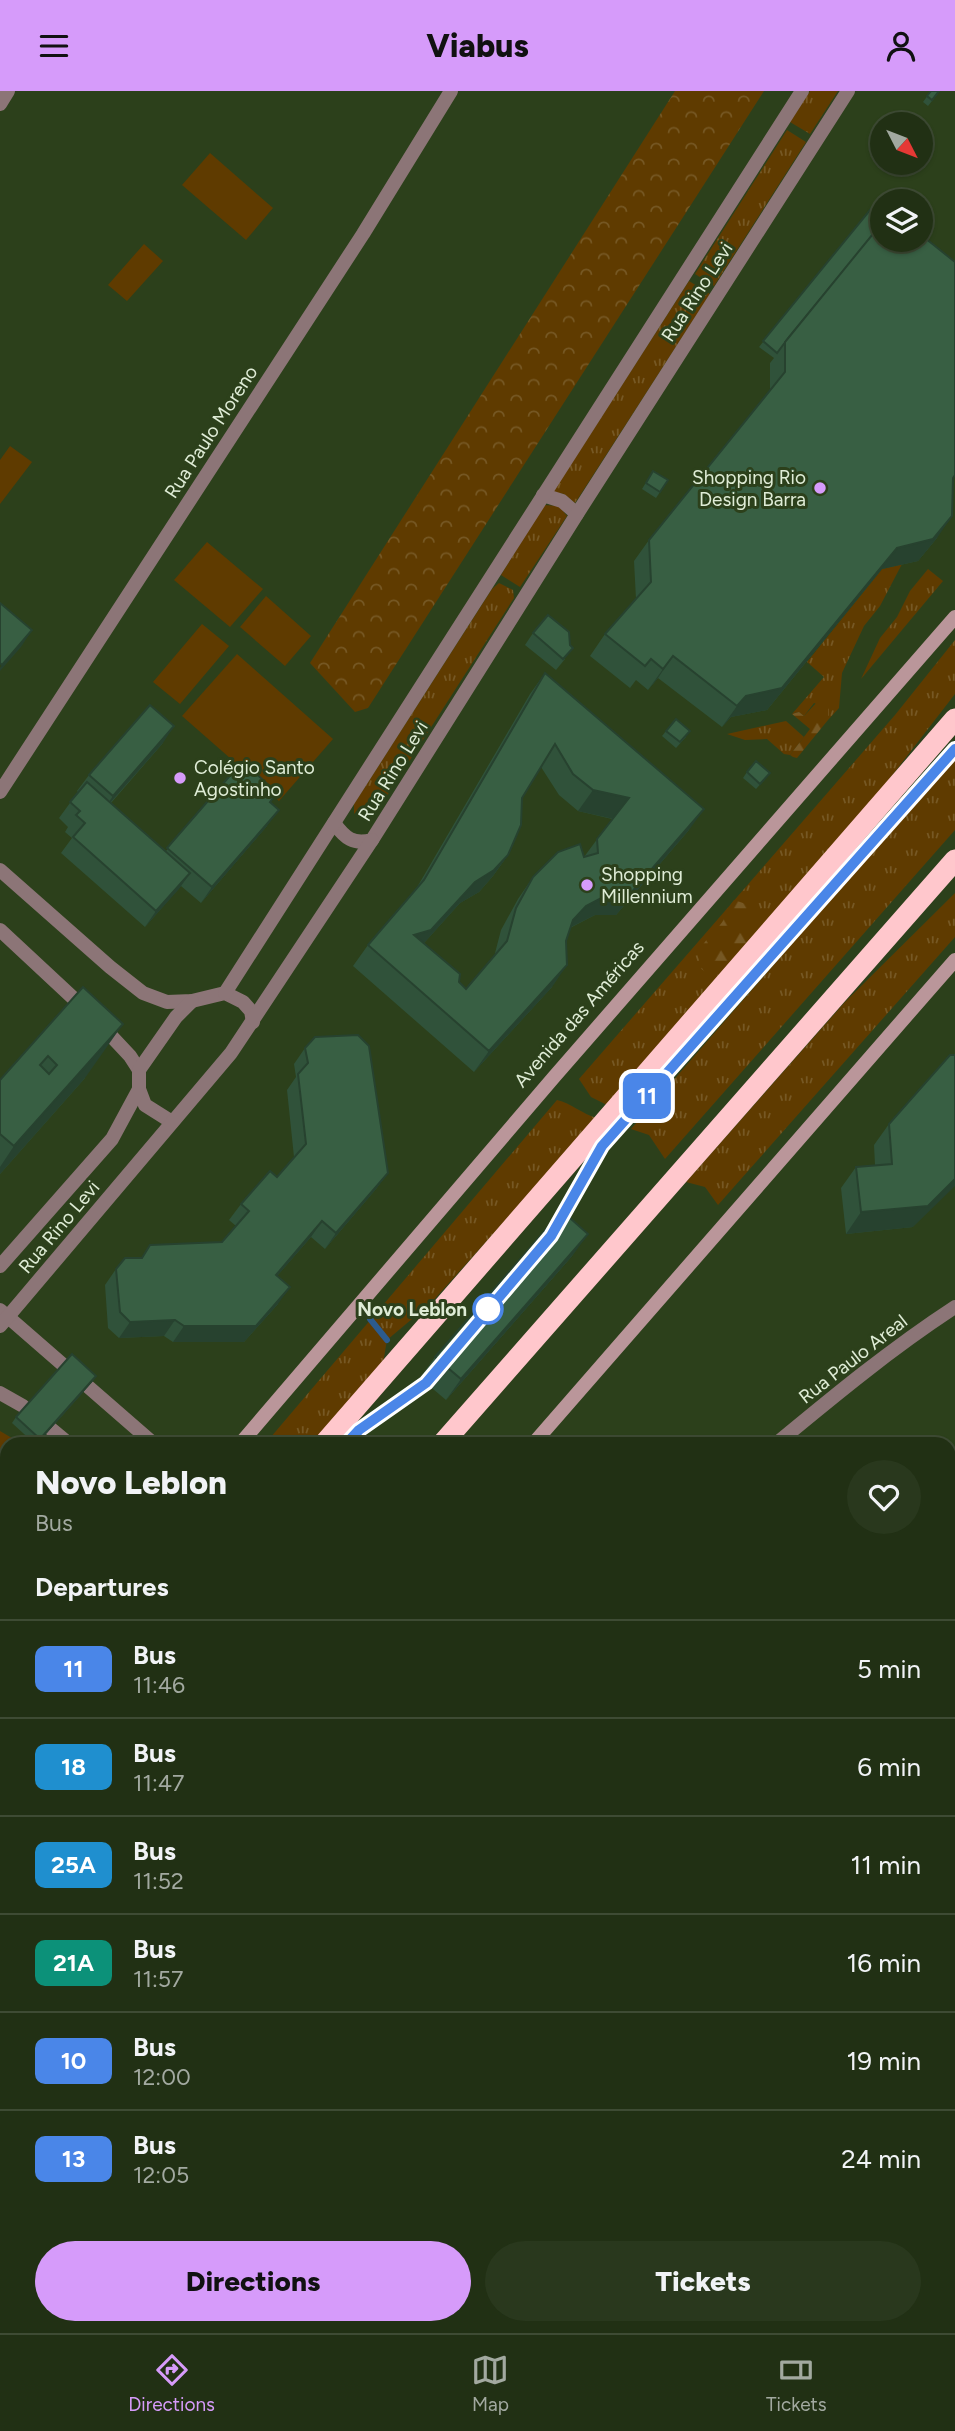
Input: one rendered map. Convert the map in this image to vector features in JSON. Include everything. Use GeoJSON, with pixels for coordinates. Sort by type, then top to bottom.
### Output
{"type":"FeatureCollection","features":[{"type":"Feature","properties":{"kind":"highway"},"geometry":{"type":"LineString","coordinates":[[330,1437],[955,719]]}},
{"type":"Feature","properties":{"kind":"highway"},"geometry":{"type":"LineString","coordinates":[[448,1437],[955,860]]}},
{"type":"Feature","properties":{"kind":"main road","name":"Avenida das Américas"},"geometry":{"type":"LineString","coordinates":[[246,1437],[554,1077],[955,617]]}},
{"type":"Feature","properties":{"kind":"main road"},"geometry":{"type":"LineString","coordinates":[[539,1437],[955,960]]}},
{"type":"Feature","properties":{"kind":"street"},"geometry":{"type":"LineString","coordinates":[[0,104],[8,91]]}},
{"type":"Feature","properties":{"kind":"street","name":"Rua Paulo Moreno"},"geometry":{"type":"LineString","coordinates":[[0,792],[363,234],[451,91]]}},
{"type":"Feature","properties":{"kind":"street","name":"Rua Rino Levi"},"geometry":{"type":"LineString","coordinates":[[372,840],[361,843],[350,841],[334,823],[802,91]]}},
{"type":"Feature","properties":{"kind":"street","name":"Rua Rino Levi"},"geometry":{"type":"LineString","coordinates":[[3,1318],[231,1053],[253,1022],[372,840],[848,91]]}},
{"type":"Feature","properties":{"kind":"street"},"geometry":{"type":"LineString","coordinates":[[543,495],[562,501],[577,514]]}},
{"type":"Feature","properties":{"kind":"street"},"geometry":{"type":"LineString","coordinates":[[226,993],[334,823]]}},
{"type":"Feature","properties":{"kind":"street"},"geometry":{"type":"LineString","coordinates":[[0,870],[110,967],[144,993],[167,1002],[192,1001],[226,993],[243,1002],[251,1011],[253,1022]]}},
{"type":"Feature","properties":{"kind":"street"},"geometry":{"type":"LineString","coordinates":[[0,930],[80,1003],[130,1056],[139,1070],[176,1017],[192,1001]]}},
{"type":"Feature","properties":{"kind":"street","name":"Rua Rino Levi"},"geometry":{"type":"LineString","coordinates":[[0,1266],[112,1139],[139,1089],[139,1070]]}},
{"type":"Feature","properties":{"kind":"street"},"geometry":{"type":"LineString","coordinates":[[139,1089],[145,1105],[172,1122]]}},
{"type":"Feature","properties":{"kind":"street","name":"Rua Paulo Areal"},"geometry":{"type":"LineString","coordinates":[[784,1437],[862,1373],[955,1307]]}},
{"type":"Feature","properties":{"kind":"street"},"geometry":{"type":"LineString","coordinates":[[3,1318],[146,1437]]}},
{"type":"Feature","properties":{"kind":"street"},"geometry":{"type":"LineString","coordinates":[[0,1393],[23,1406]]}},
{"type":"Feature","properties":{"kind":"street"},"geometry":{"type":"LineString","coordinates":[[51,1429],[61,1437]]}},
{"type":"Feature","properties":{"kind":"green space"},"geometry":{"type":"Polygon","coordinates":[[[675,91],[764,91],[368,708],[355,712],[310,663],[675,91]]]}},
{"type":"Feature","properties":{"kind":"green space"},"geometry":{"type":"Polygon","coordinates":[[[810,91],[838,91],[810,134],[790,122],[810,91]]]}},
{"type":"Feature","properties":{"kind":"green space"},"geometry":{"type":"Polygon","coordinates":[[[787,130],[806,142],[714,286],[695,274],[787,130]]]}},
{"type":"Feature","properties":{"kind":"green space"},"geometry":{"type":"Polygon","coordinates":[[[210,153],[273,208],[246,240],[182,185],[210,153]]]}},
{"type":"Feature","properties":{"kind":"green space"},"geometry":{"type":"Polygon","coordinates":[[[144,244],[163,261],[127,301],[108,285],[144,244]]]}},
{"type":"Feature","properties":{"kind":"green space"},"geometry":{"type":"Polygon","coordinates":[[[689,281],[710,294],[575,503],[564,494],[553,492],[689,281]]]}},
{"type":"Feature","properties":{"kind":"green space"},"geometry":{"type":"Polygon","coordinates":[[[10,446],[32,462],[0,504],[0,460],[10,446]]]}},
{"type":"Feature","properties":{"kind":"green space"},"geometry":{"type":"Polygon","coordinates":[[[544,505],[559,506],[567,516],[520,587],[501,575],[544,505]]]}},
{"type":"Feature","properties":{"kind":"green space"},"geometry":{"type":"Polygon","coordinates":[[[207,542],[263,589],[230,627],[174,580],[207,542]]]}},
{"type":"Feature","properties":{"kind":"green space"},"geometry":{"type":"Polygon","coordinates":[[[902,564],[880,606],[864,626],[842,673],[839,708],[828,720],[828,709],[814,703],[804,716],[799,712],[792,714],[824,677],[807,662],[882,569],[902,564]]]}},
{"type":"Feature","properties":{"kind":"green space"},"geometry":{"type":"Polygon","coordinates":[[[928,569],[943,581],[861,679],[880,638],[897,617],[910,591],[928,569]]]}},
{"type":"Feature","properties":{"kind":"green space"},"geometry":{"type":"Polygon","coordinates":[[[499,583],[513,590],[514,598],[374,816],[366,819],[359,817],[354,813],[354,804],[492,589],[499,583]]]}},
{"type":"Feature","properties":{"kind":"green space"},"geometry":{"type":"Polygon","coordinates":[[[266,596],[311,636],[285,666],[240,627],[266,596]]]}},
{"type":"Feature","properties":{"kind":"green space"},"geometry":{"type":"Polygon","coordinates":[[[202,624],[229,646],[180,704],[153,682],[202,624]]]}},
{"type":"Feature","properties":{"kind":"green space"},"geometry":{"type":"Polygon","coordinates":[[[955,640],[955,694],[849,831],[609,1106],[591,1097],[579,1079],[895,715],[955,640]]]}},
{"type":"Feature","properties":{"kind":"green space"},"geometry":{"type":"Polygon","coordinates":[[[237,654],[333,739],[279,801],[182,716],[237,654]]]}},
{"type":"Feature","properties":{"kind":"green space"},"geometry":{"type":"Polygon","coordinates":[[[818,701],[828,705],[828,720],[797,758],[793,757],[790,755],[810,729],[792,714],[799,712],[804,716],[818,701]]]}},
{"type":"Feature","properties":{"kind":"green space"},"geometry":{"type":"Polygon","coordinates":[[[786,721],[804,737],[790,755],[784,754],[767,739],[745,740],[727,734],[786,721]]]}},
{"type":"Feature","properties":{"kind":"green space"},"geometry":{"type":"Polygon","coordinates":[[[955,756],[955,830],[665,1159],[649,1135],[631,1129],[955,756]]]}},
{"type":"Feature","properties":{"kind":"green space"},"geometry":{"type":"Polygon","coordinates":[[[955,893],[955,937],[718,1205],[705,1187],[686,1182],[845,1002],[955,893]]]}},
{"type":"Feature","properties":{"kind":"green space"},"geometry":{"type":"Polygon","coordinates":[[[734,900],[746,904],[756,915],[751,927],[758,935],[720,975],[707,973],[700,968],[700,952],[734,900]]]}},
{"type":"Feature","properties":{"kind":"green space"},"geometry":{"type":"Polygon","coordinates":[[[557,1100],[597,1118],[431,1303],[387,1340],[383,1363],[319,1437],[271,1437],[557,1100]]]}},
{"type":"Feature","properties":{"kind":"building"},"geometry":{"type":"Polygon","coordinates":[[[931,91],[939,91],[932,100],[927,96],[931,91]]]}},
{"type":"Feature","properties":{"kind":"building"},"geometry":{"type":"Polygon","coordinates":[[[870,210],[870,239],[777,353],[763,341],[870,210]]]}},
{"type":"Feature","properties":{"kind":"building","name":"Shopping Rio Design Barra"},"geometry":{"type":"Polygon","coordinates":[[[870,238],[870,252],[933,252],[933,244],[955,262],[955,475],[952,516],[933,539],[897,548],[782,688],[746,696],[737,706],[673,656],[663,669],[651,659],[645,666],[605,634],[651,582],[649,540],[785,372],[785,342],[870,238]]]}},
{"type":"Feature","properties":{"kind":"building"},"geometry":{"type":"Polygon","coordinates":[[[653,471],[668,480],[660,492],[646,483],[653,471]]]}},
{"type":"Feature","properties":{"kind":"building"},"geometry":{"type":"Polygon","coordinates":[[[0,603],[32,630],[2,665],[0,663],[0,603]]]}},
{"type":"Feature","properties":{"kind":"building"},"geometry":{"type":"Polygon","coordinates":[[[548,615],[569,632],[570,645],[573,648],[563,659],[533,633],[548,615]]]}},
{"type":"Feature","properties":{"kind":"building","name":"Shopping Millennium"},"geometry":{"type":"Polygon","coordinates":[[[545,673],[704,809],[630,894],[609,894],[586,906],[573,920],[566,941],[567,965],[489,1051],[368,945],[424,880],[545,673]],[[555,744],[522,798],[521,825],[508,855],[494,870],[475,882],[431,930],[414,935],[460,974],[459,982],[466,989],[507,941],[516,908],[533,877],[558,852],[580,844],[584,857],[598,853],[597,839],[629,798],[593,790],[573,774],[555,744]]]}},
{"type":"Feature","properties":{"kind":"building"},"geometry":{"type":"Polygon","coordinates":[[[150,705],[174,726],[113,796],[89,775],[150,705]]]}},
{"type":"Feature","properties":{"kind":"building"},"geometry":{"type":"Polygon","coordinates":[[[676,719],[690,731],[680,742],[666,731],[676,719]]]}},
{"type":"Feature","properties":{"kind":"building"},"geometry":{"type":"Polygon","coordinates":[[[756,761],[770,773],[760,784],[747,772],[756,761]]]}},
{"type":"Feature","properties":{"kind":"building"},"geometry":{"type":"Polygon","coordinates":[[[250,768],[277,793],[270,802],[279,810],[212,887],[167,848],[234,771],[242,778],[250,768]]]}},
{"type":"Feature","properties":{"kind":"building"},"geometry":{"type":"Polygon","coordinates":[[[87,782],[190,873],[156,911],[73,837],[85,823],[76,815],[80,811],[70,802],[87,782]]]}},
{"type":"Feature","properties":{"kind":"building"},"geometry":{"type":"Polygon","coordinates":[[[83,987],[123,1024],[14,1146],[0,1134],[0,1080],[83,987]],[[48,1056],[40,1065],[49,1074],[57,1065],[48,1056]]]}},
{"type":"Feature","properties":{"kind":"building"},"geometry":{"type":"Polygon","coordinates":[[[358,1035],[369,1046],[388,1173],[336,1233],[322,1221],[276,1275],[290,1287],[256,1326],[184,1326],[175,1320],[130,1322],[120,1312],[116,1269],[125,1258],[142,1258],[150,1245],[222,1242],[249,1211],[241,1204],[270,1171],[277,1177],[306,1144],[298,1074],[308,1063],[305,1048],[315,1037],[358,1035]]]}},
{"type":"Feature","properties":{"kind":"building"},"geometry":{"type":"Polygon","coordinates":[[[950,1055],[955,1055],[955,1179],[928,1206],[861,1212],[856,1167],[892,1164],[889,1124],[950,1055]]]}},
{"type":"Feature","properties":{"kind":"building","name":"Novo Leblon"},"geometry":{"type":"Polygon","coordinates":[[[562,1211],[588,1234],[461,1379],[435,1357],[562,1211]]]}},
{"type":"Feature","properties":{"kind":"building"},"geometry":{"type":"Polygon","coordinates":[[[72,1354],[96,1376],[42,1437],[38,1437],[16,1417],[72,1354]]]}},
{"type":"Feature","properties":{"kind":"waterway"},"geometry":{"type":"LineString","coordinates":[[370,1319],[387,1340]]}},
{"type":"Feature","properties":{"kind":"bus line","name":"11"},"geometry":{"type":"LineString","coordinates":[[352,1437],[426,1383],[551,1236],[602,1146],[955,749]]}},
{"type":"Feature","properties":{"kind":"place","name":"Shopping Rio Design Barra"},"geometry":{"type":"Point","coordinates":[820,488]}},
{"type":"Feature","properties":{"kind":"place","name":"Colégio Santo Agostinho"},"geometry":{"type":"Point","coordinates":[180,778]}},
{"type":"Feature","properties":{"kind":"place","name":"Shopping Millennium"},"geometry":{"type":"Point","coordinates":[587,885]}},
{"type":"Feature","properties":{"kind":"place","name":"Novo Leblon"},"geometry":{"type":"Point","coordinates":[488,1309]}}]}
